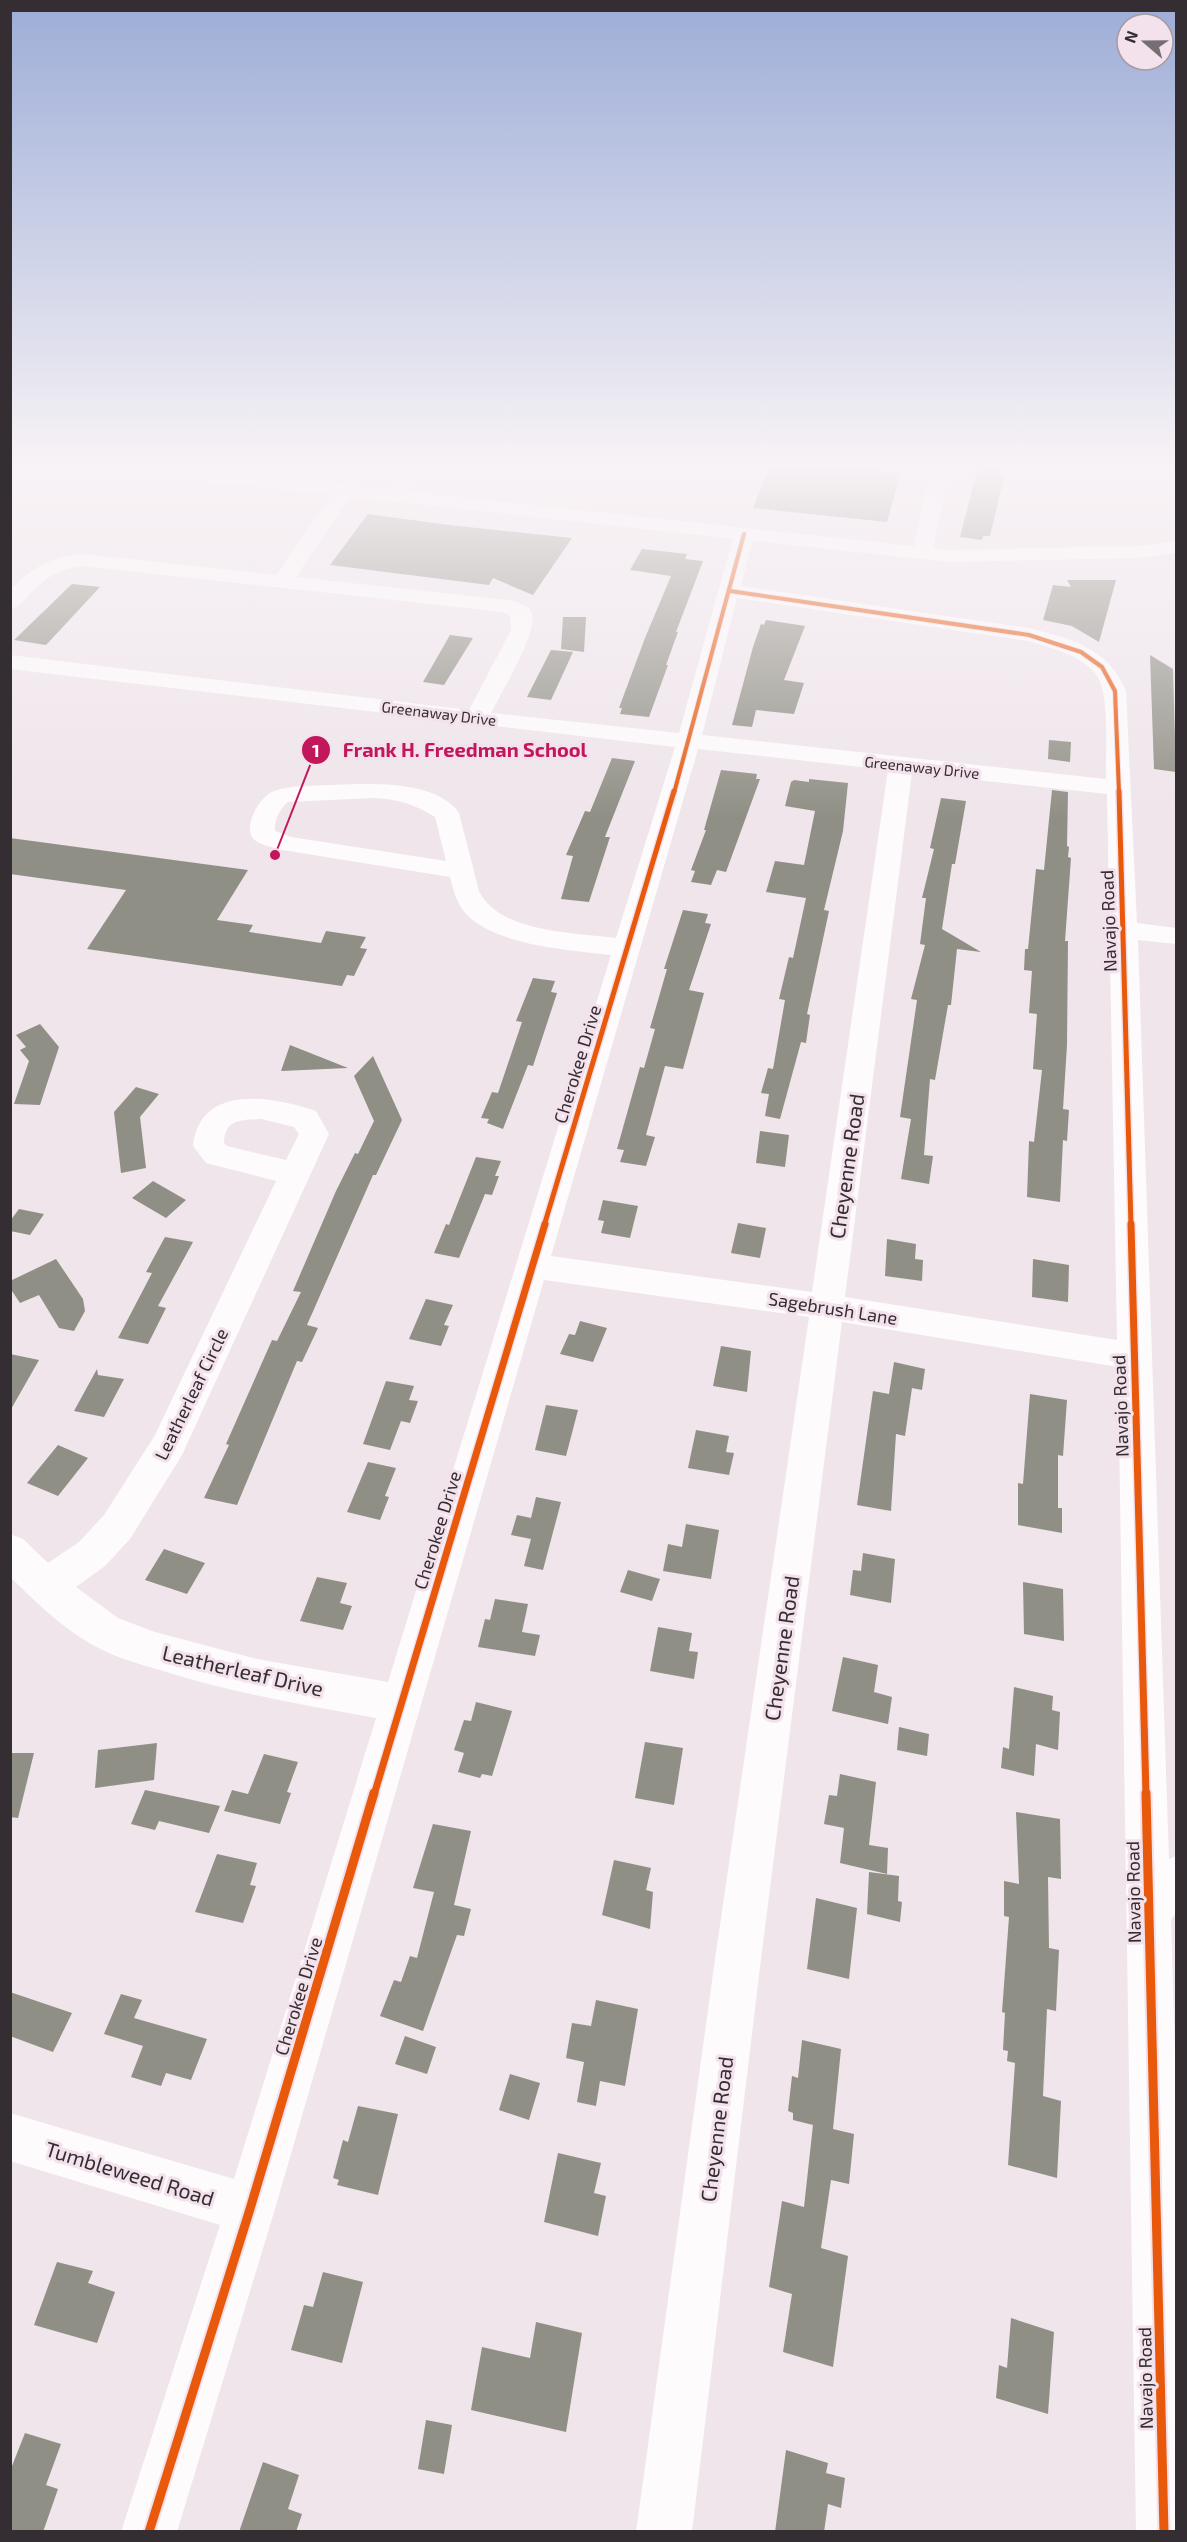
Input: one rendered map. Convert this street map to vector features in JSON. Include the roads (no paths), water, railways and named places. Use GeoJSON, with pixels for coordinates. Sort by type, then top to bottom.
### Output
{"type":"FeatureCollection","features":[{"type":"Feature","properties":{"kind":"street"},"geometry":{"type":"LineString","coordinates":[[10,603],[31,582]]}},
{"type":"Feature","properties":{"kind":"street"},"geometry":{"type":"LineString","coordinates":[[298,582],[488,602],[518,611],[522,619],[522,630],[477,718]]}},
{"type":"Feature","properties":{"kind":"street","name":"Cherokee Drive"},"geometry":{"type":"LineString","coordinates":[[149,2532],[250,2209],[689,741],[732,582]]}},
{"type":"Feature","properties":{"kind":"street","name":"Navajo Road"},"geometry":{"type":"LineString","coordinates":[[730,591],[1029,635],[1077,650],[1102,667],[1113,684],[1116,699],[1124,930],[1164,2532]]}},
{"type":"Feature","properties":{"kind":"street","name":"Greenaway Drive"},"geometry":{"type":"LineString","coordinates":[[10,662],[477,718],[1119,788]]}},
{"type":"Feature","properties":{"kind":"street","name":"Cheyenne Road"},"geometry":{"type":"LineString","coordinates":[[664,2532],[738,1959],[902,765]]}},
{"type":"Feature","properties":{"kind":"street"},"geometry":{"type":"LineString","coordinates":[[461,871],[285,844],[263,835],[262,824],[274,801],[284,795],[374,790],[408,794],[431,802],[447,813],[471,903],[480,913],[494,921],[539,936],[627,948]]}},
{"type":"Feature","properties":{"kind":"street"},"geometry":{"type":"LineString","coordinates":[[1124,930],[1176,936]]}},
{"type":"Feature","properties":{"kind":"street","name":"Leatherleaf Circle"},"geometry":{"type":"LineString","coordinates":[[48,1585],[78,1565],[110,1536],[126,1515],[165,1452],[296,1174]]}},
{"type":"Feature","properties":{"kind":"street","name":"Sagebrush Lane"},"geometry":{"type":"LineString","coordinates":[[531,1266],[828,1306],[1134,1356]]}},
{"type":"Feature","properties":{"kind":"street","name":"Leatherleaf Drive"},"geometry":{"type":"LineString","coordinates":[[10,1551],[84,1617],[104,1630],[143,1647],[230,1672],[400,1703]]}},
{"type":"Feature","properties":{"kind":"street"},"geometry":{"type":"LineString","coordinates":[[1149,1912],[1176,1878]]}},
{"type":"Feature","properties":{"kind":"street","name":"Tumbleweed Road"},"geometry":{"type":"LineString","coordinates":[[10,2137],[250,2209]]}},
{"type":"Feature","properties":{"kind":"place","name":"Frank H. Freedman School"},"geometry":{"type":"Point","coordinates":[275,855]}}]}
